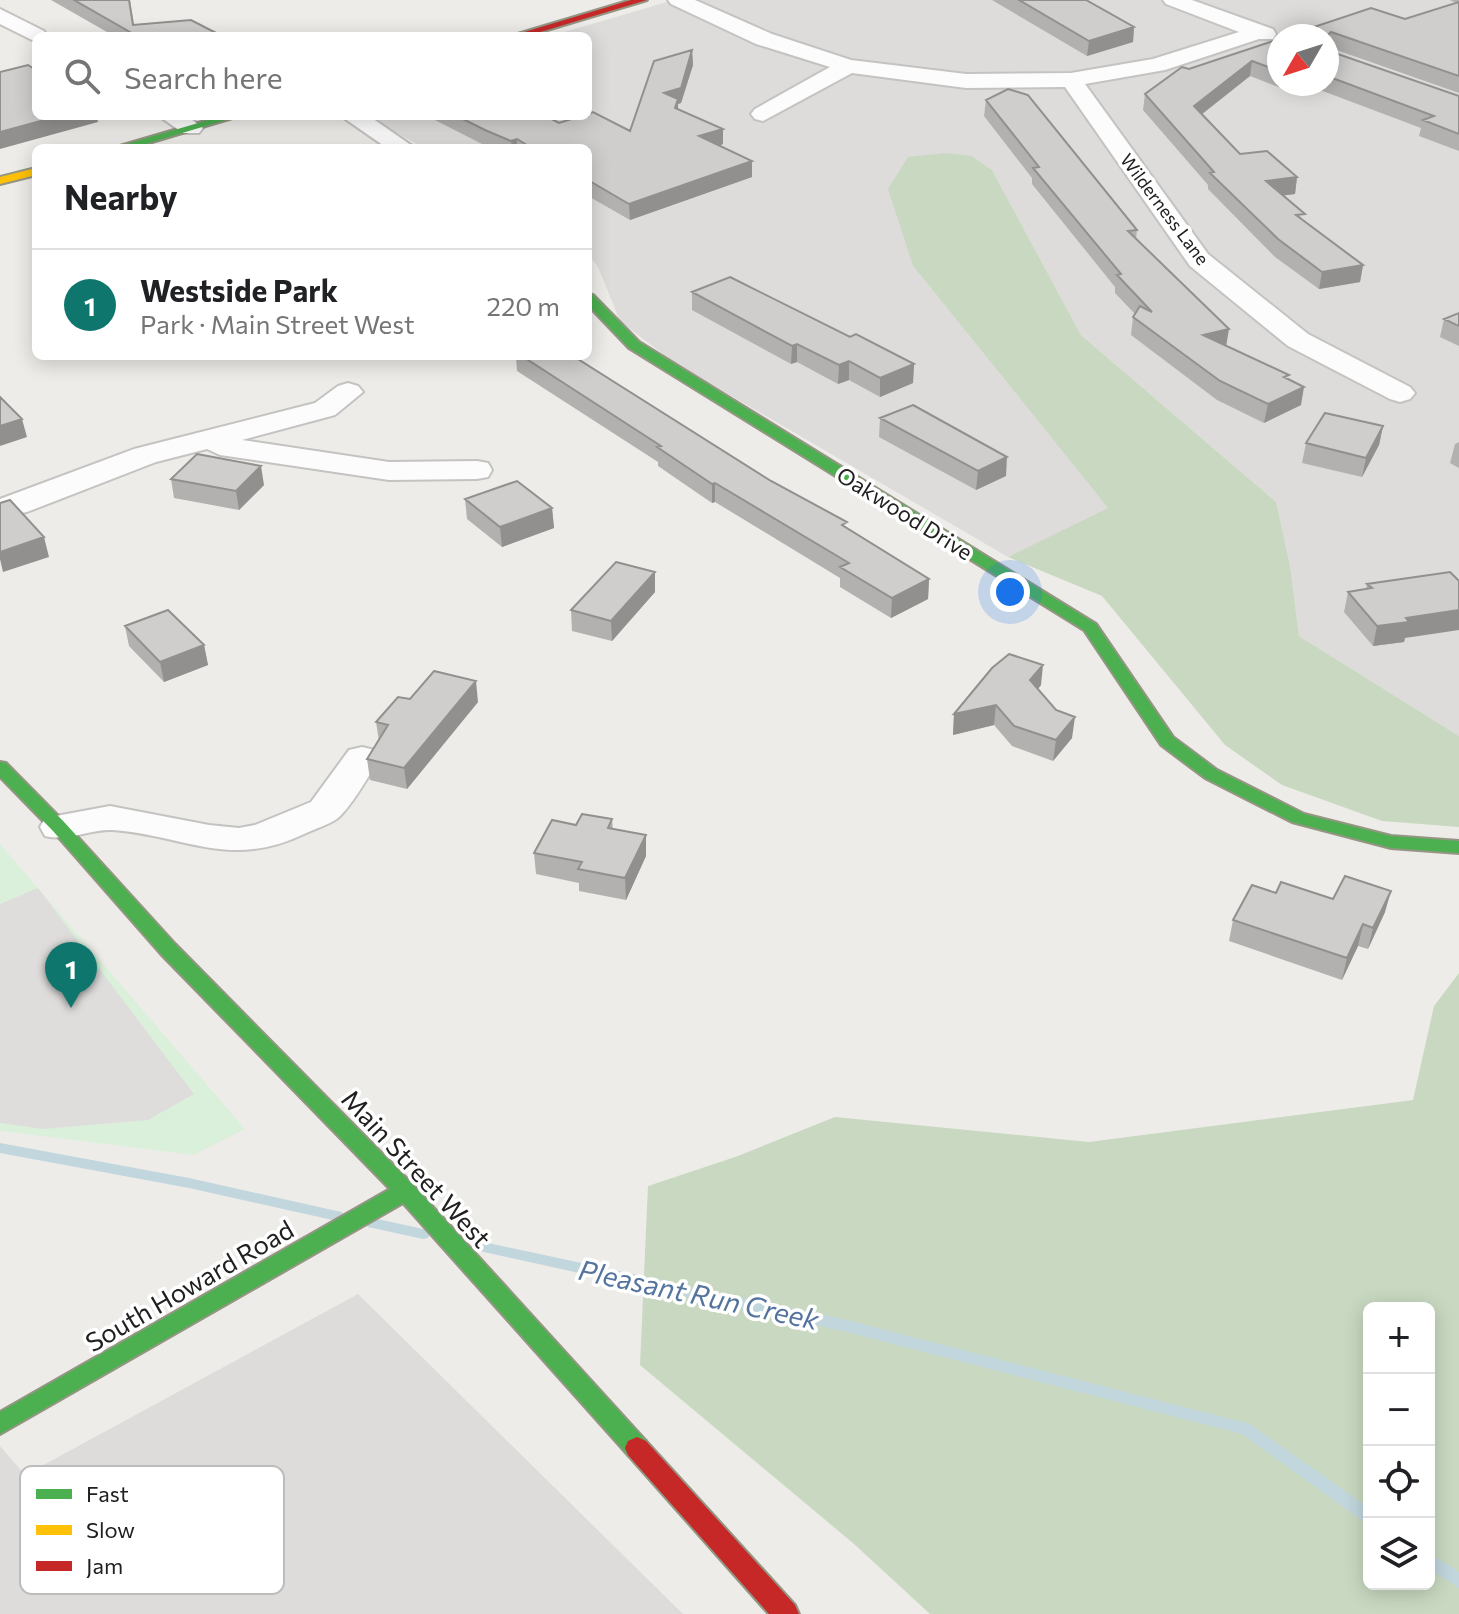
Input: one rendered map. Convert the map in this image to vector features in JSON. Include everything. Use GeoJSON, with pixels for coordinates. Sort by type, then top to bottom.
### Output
{"type":"FeatureCollection","features":[{"type":"Feature","properties":{"kind":"street"},"geometry":{"type":"LineString","coordinates":[[530,32],[642,0]]}},
{"type":"Feature","properties":{"kind":"street"},"geometry":{"type":"LineString","coordinates":[[678,0],[764,39],[848,66],[966,81],[1071,80],[1157,65],[1267,37]]}},
{"type":"Feature","properties":{"kind":"street"},"geometry":{"type":"LineString","coordinates":[[1173,0],[1267,35]]}},
{"type":"Feature","properties":{"kind":"street"},"geometry":{"type":"LineString","coordinates":[[1,16],[32,34]]}},
{"type":"Feature","properties":{"kind":"street"},"geometry":{"type":"LineString","coordinates":[[763,114],[848,66]]}},
{"type":"Feature","properties":{"kind":"street","name":"Wilderness Lane"},"geometry":{"type":"LineString","coordinates":[[1071,80],[1199,260],[1298,340],[1400,393]]}},
{"type":"Feature","properties":{"kind":"street"},"geometry":{"type":"LineString","coordinates":[[359,120],[397,144]]}},
{"type":"Feature","properties":{"kind":"street"},"geometry":{"type":"LineString","coordinates":[[129,144],[181,122]]}},
{"type":"Feature","properties":{"kind":"street"},"geometry":{"type":"LineString","coordinates":[[0,181],[32,172]]}},
{"type":"Feature","properties":{"kind":"street","name":"Oakwood Drive"},"geometry":{"type":"LineString","coordinates":[[592,302],[634,345],[1090,627],[1167,741],[1211,774],[1298,818],[1391,842],[1459,847]]}},
{"type":"Feature","properties":{"kind":"street"},"geometry":{"type":"LineString","coordinates":[[0,508],[16,505],[145,455],[325,409],[348,392]]}},
{"type":"Feature","properties":{"kind":"street"},"geometry":{"type":"LineString","coordinates":[[193,444],[267,451],[389,471],[477,470]]}},
{"type":"Feature","properties":{"kind":"street"},"geometry":{"type":"LineString","coordinates":[[59,827],[110,818],[209,837],[239,840],[255,837],[279,831],[324,810],[362,758]]}},
{"type":"Feature","properties":{"kind":"street","name":"Main Street West"},"geometry":{"type":"LineString","coordinates":[[0,767],[59,827],[168,949],[405,1191],[786,1614]]}},
{"type":"Feature","properties":{"kind":"street","name":"South Howard Road"},"geometry":{"type":"LineString","coordinates":[[0,1424],[405,1191]]}},
{"type":"Feature","properties":{"kind":"shaded area"},"geometry":{"type":"Polygon","coordinates":[[[674,0],[1459,0],[1459,736],[1299,636],[1290,565],[1276,502],[1081,335],[992,170],[972,156],[913,266],[1109,509],[1008,557],[673,362],[620,321],[592,259],[592,144],[417,144],[373,120],[592,120],[592,32],[565,32],[674,0]]]}},
{"type":"Feature","properties":{"kind":"shaded area"},"geometry":{"type":"Polygon","coordinates":[[[38,888],[194,1094],[148,1120],[43,1129],[0,1123],[0,904],[38,888]]]}},
{"type":"Feature","properties":{"kind":"shaded area"},"geometry":{"type":"Polygon","coordinates":[[[358,1294],[683,1614],[0,1614],[0,1446],[20,1469],[20,1594],[284,1594],[284,1466],[42,1466],[358,1294]]]}},
{"type":"Feature","properties":{"kind":"green space"},"geometry":{"type":"Polygon","coordinates":[[[946,153],[972,156],[992,170],[1081,335],[1276,502],[1290,565],[1299,636],[1459,736],[1459,827],[1382,821],[1282,785],[1225,745],[1102,596],[1008,557],[1108,508],[913,266],[888,189],[908,157],[946,153]]]}},
{"type":"Feature","properties":{"kind":"green space"},"geometry":{"type":"Polygon","coordinates":[[[0,844],[245,1129],[193,1155],[0,1131],[0,844]]]}},
{"type":"Feature","properties":{"kind":"green space"},"geometry":{"type":"Polygon","coordinates":[[[1459,973],[1459,1614],[930,1614],[854,1544],[640,1365],[648,1186],[738,1156],[835,1117],[1089,1142],[1413,1100],[1434,1006],[1459,973]]]}},
{"type":"Feature","properties":{"kind":"building"},"geometry":{"type":"Polygon","coordinates":[[[74,0],[129,0],[133,25],[191,20],[214,32],[130,32],[74,0]]]}},
{"type":"Feature","properties":{"kind":"building"},"geometry":{"type":"Polygon","coordinates":[[[1019,0],[1086,0],[1134,27],[1089,41],[1019,0]]]}},
{"type":"Feature","properties":{"kind":"building"},"geometry":{"type":"Polygon","coordinates":[[[1459,2],[1459,76],[1339,35],[1339,24],[1323,24],[1371,8],[1405,19],[1459,2]]]}},
{"type":"Feature","properties":{"kind":"building"},"geometry":{"type":"Polygon","coordinates":[[[1267,43],[1267,67],[1252,61],[1194,106],[1240,154],[1267,151],[1297,177],[1266,181],[1305,214],[1296,215],[1363,265],[1322,272],[1278,239],[1210,173],[1214,172],[1145,94],[1182,67],[1189,69],[1267,43]]]}},
{"type":"Feature","properties":{"kind":"building"},"geometry":{"type":"Polygon","coordinates":[[[692,50],[681,88],[664,93],[678,99],[675,108],[723,129],[699,136],[752,161],[629,204],[592,182],[592,144],[525,144],[517,139],[511,141],[465,120],[553,120],[559,123],[592,120],[593,112],[630,131],[654,61],[692,50]]]}},
{"type":"Feature","properties":{"kind":"building"},"geometry":{"type":"Polygon","coordinates":[[[1339,54],[1459,96],[1459,134],[1423,120],[1434,116],[1339,80],[1339,54]]]}},
{"type":"Feature","properties":{"kind":"building"},"geometry":{"type":"Polygon","coordinates":[[[28,65],[32,68],[32,120],[44,120],[0,132],[0,72],[28,65]]]}},
{"type":"Feature","properties":{"kind":"building"},"geometry":{"type":"Polygon","coordinates":[[[1008,89],[1028,95],[1137,230],[1128,231],[1229,329],[1203,335],[1289,375],[1284,377],[1304,387],[1268,404],[1220,381],[1133,317],[1140,306],[1152,312],[1117,275],[1121,274],[1033,168],[1039,167],[986,100],[1008,89]]]}},
{"type":"Feature","properties":{"kind":"building"},"geometry":{"type":"Polygon","coordinates":[[[730,277],[850,337],[856,334],[914,364],[880,378],[849,361],[839,365],[797,344],[792,346],[692,292],[730,277]]]}},
{"type":"Feature","properties":{"kind":"building"},"geometry":{"type":"Polygon","coordinates":[[[1459,313],[1459,326],[1444,319],[1459,313]]]}},
{"type":"Feature","properties":{"kind":"building"},"geometry":{"type":"Polygon","coordinates":[[[528,360],[579,360],[771,481],[847,522],[842,525],[929,579],[892,598],[840,567],[849,563],[712,484],[657,447],[661,446],[528,360]]]}},
{"type":"Feature","properties":{"kind":"building"},"geometry":{"type":"Polygon","coordinates":[[[0,397],[22,419],[0,426],[0,397]]]}},
{"type":"Feature","properties":{"kind":"building"},"geometry":{"type":"Polygon","coordinates":[[[913,405],[1007,457],[978,471],[880,418],[913,405]]]}},
{"type":"Feature","properties":{"kind":"building"},"geometry":{"type":"Polygon","coordinates":[[[1325,413],[1383,426],[1366,458],[1306,443],[1325,413]]]}},
{"type":"Feature","properties":{"kind":"building"},"geometry":{"type":"Polygon","coordinates":[[[197,454],[261,466],[236,491],[171,479],[197,454]]]}},
{"type":"Feature","properties":{"kind":"building"},"geometry":{"type":"Polygon","coordinates":[[[517,481],[552,508],[500,527],[465,499],[517,481]]]}},
{"type":"Feature","properties":{"kind":"building"},"geometry":{"type":"Polygon","coordinates":[[[10,500],[44,537],[0,552],[0,503],[10,500]]]}},
{"type":"Feature","properties":{"kind":"building"},"geometry":{"type":"Polygon","coordinates":[[[616,562],[655,572],[611,621],[571,610],[616,562]]]}},
{"type":"Feature","properties":{"kind":"building"},"geometry":{"type":"Polygon","coordinates":[[[1450,572],[1459,581],[1459,610],[1406,618],[1409,622],[1377,626],[1348,592],[1372,588],[1367,584],[1450,572]]]}},
{"type":"Feature","properties":{"kind":"building"},"geometry":{"type":"Polygon","coordinates":[[[168,610],[204,645],[160,662],[125,626],[168,610]]]}},
{"type":"Feature","properties":{"kind":"building"},"geometry":{"type":"Polygon","coordinates":[[[1009,654],[1043,665],[1030,680],[1056,710],[1075,717],[1056,740],[1014,726],[996,705],[954,714],[992,668],[1009,654]]]}},
{"type":"Feature","properties":{"kind":"building"},"geometry":{"type":"Polygon","coordinates":[[[434,671],[476,681],[404,768],[367,759],[388,725],[376,722],[398,697],[410,699],[434,671]]]}},
{"type":"Feature","properties":{"kind":"building"},"geometry":{"type":"Polygon","coordinates":[[[582,814],[612,819],[608,828],[646,835],[625,878],[578,869],[582,862],[534,853],[552,820],[576,825],[582,814]]]}},
{"type":"Feature","properties":{"kind":"building"},"geometry":{"type":"Polygon","coordinates":[[[1345,876],[1391,891],[1373,928],[1363,924],[1347,958],[1233,920],[1252,885],[1276,893],[1281,882],[1333,899],[1345,876]]]}},
{"type":"Feature","properties":{"kind":"waterway","name":"Pleasant Run Creek"},"geometry":{"type":"LineString","coordinates":[[0,1148],[189,1183],[337,1216]]}},
{"type":"Feature","properties":{"kind":"waterway","name":"Pleasant Run Creek"},"geometry":{"type":"LineString","coordinates":[[373,1223],[423,1234]]}},
{"type":"Feature","properties":{"kind":"waterway","name":"Pleasant Run Creek"},"geometry":{"type":"LineString","coordinates":[[479,1246],[843,1325],[1246,1429],[1363,1513]]}},
{"type":"Feature","properties":{"kind":"waterway","name":"Pleasant Run Creek"},"geometry":{"type":"LineString","coordinates":[[1435,1564],[1459,1581]]}},
{"type":"Feature","properties":{"kind":"traffic: fast"},"geometry":{"type":"LineString","coordinates":[[133,144],[220,120]]}},
{"type":"Feature","properties":{"kind":"traffic: fast"},"geometry":{"type":"LineString","coordinates":[[592,302],[634,345],[1090,627],[1167,741],[1211,774],[1298,818],[1391,842],[1459,847]]}},
{"type":"Feature","properties":{"kind":"traffic: fast"},"geometry":{"type":"LineString","coordinates":[[0,767],[59,827],[168,949],[405,1191],[637,1448]]}},
{"type":"Feature","properties":{"kind":"traffic: fast"},"geometry":{"type":"LineString","coordinates":[[0,1424],[405,1191]]}},
{"type":"Feature","properties":{"kind":"traffic: slow"},"geometry":{"type":"LineString","coordinates":[[0,181],[32,172]]}},
{"type":"Feature","properties":{"kind":"traffic: jam"},"geometry":{"type":"LineString","coordinates":[[530,32],[642,0]]}},
{"type":"Feature","properties":{"kind":"traffic: jam"},"geometry":{"type":"LineString","coordinates":[[637,1448],[786,1614]]}},
{"type":"Feature","properties":{"kind":"place","name":"Westside Park"},"geometry":{"type":"Point","coordinates":[71,1008]}}]}
